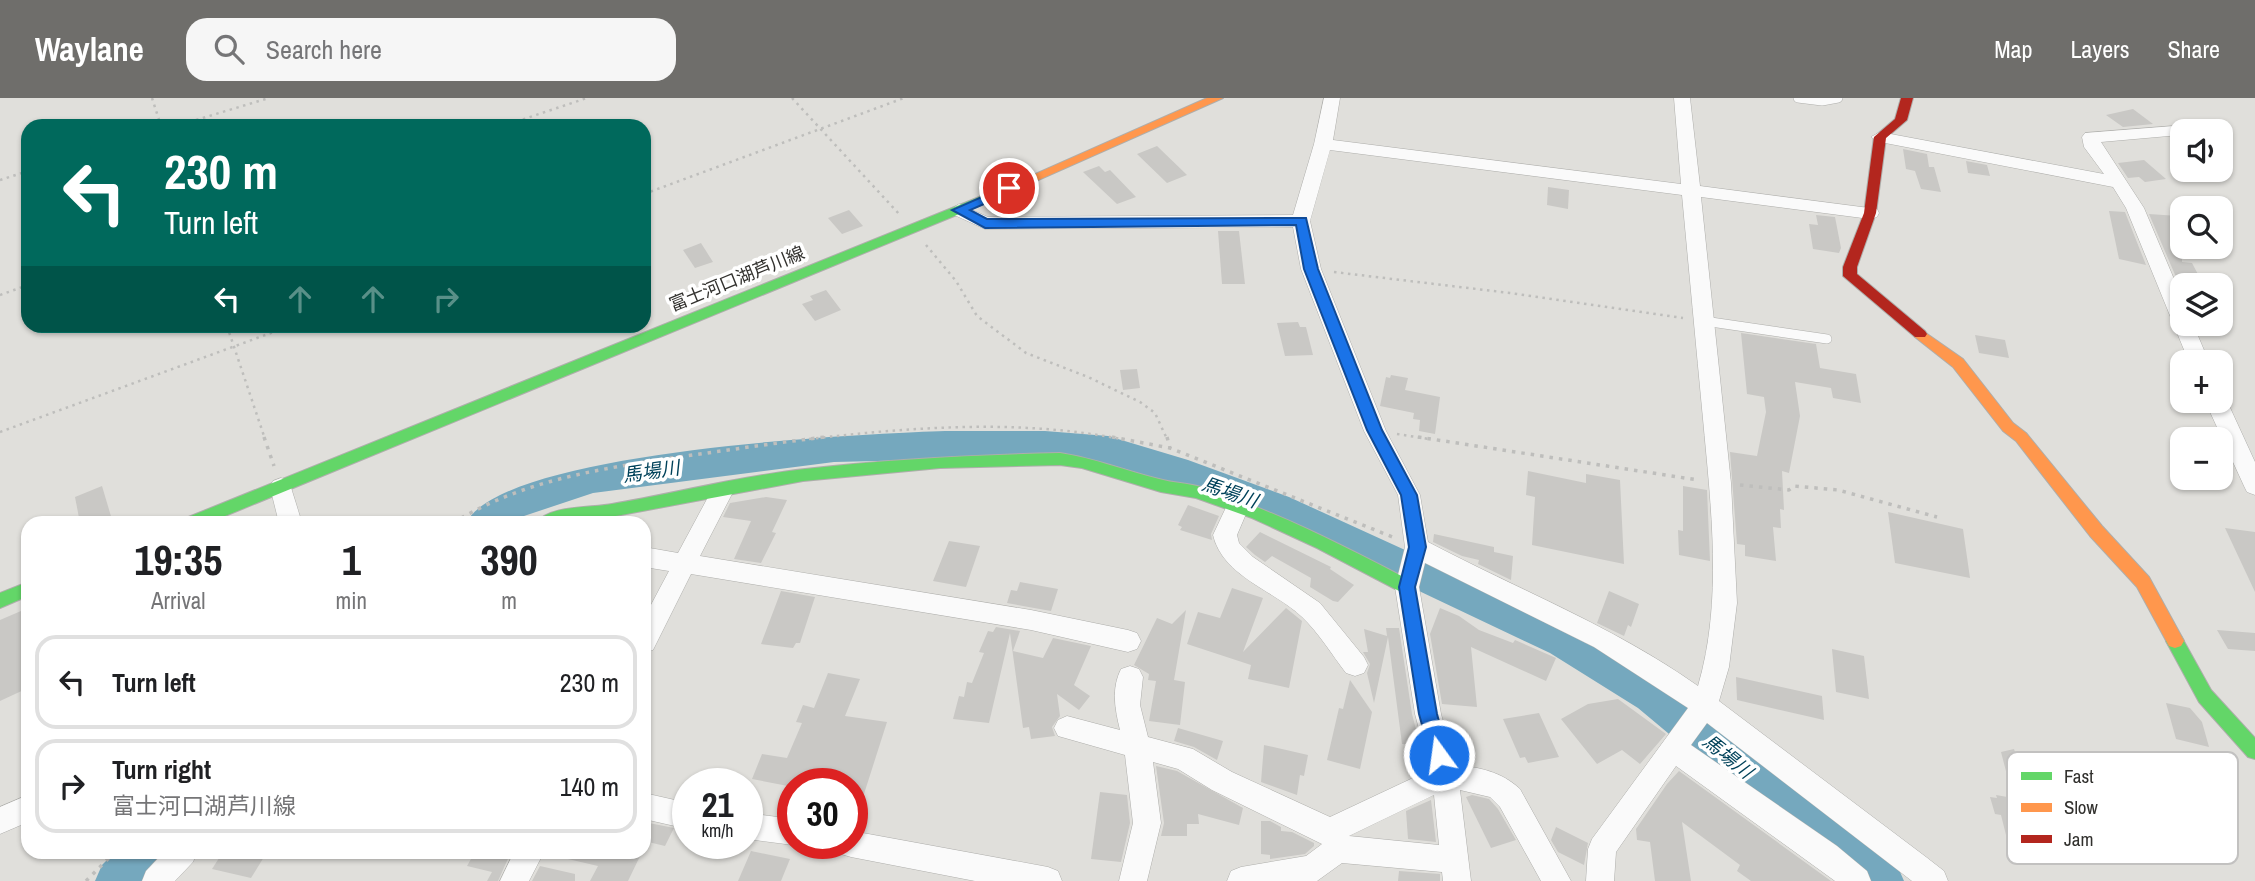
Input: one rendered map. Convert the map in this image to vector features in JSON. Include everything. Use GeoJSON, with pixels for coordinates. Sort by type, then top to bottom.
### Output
{"type":"FeatureCollection","features":[{"type":"Feature","properties":{"kind":"street","name":"富士河口湖芦川線"},"geometry":{"type":"LineString","coordinates":[[209,516],[959,210],[1217,98]]}},
{"type":"Feature","properties":{"kind":"street"},"geometry":{"type":"LineString","coordinates":[[1067,728],[1184,758],[1334,840],[1457,870],[1444,776],[1428,714],[1407,587],[1417,550],[1409,495],[1375,430],[1311,269],[1301,221],[1323,144],[1332,98]]}},
{"type":"Feature","properties":{"kind":"street"},"geometry":{"type":"LineString","coordinates":[[1596,881],[1602,849],[1616,826],[1705,705],[1716,667],[1725,603],[1720,483],[1682,98]]}},
{"type":"Feature","properties":{"kind":"street"},"geometry":{"type":"LineString","coordinates":[[1907,98],[1901,121],[1880,137],[1870,213],[1850,267],[1850,276],[1861,288],[1958,363],[2008,427],[2021,437],[2096,531],[2143,582],[2205,696],[2255,751]]}},
{"type":"Feature","properties":{"kind":"street"},"geometry":{"type":"LineString","coordinates":[[2170,131],[2091,137],[2094,147],[2136,208],[2194,350]]}},
{"type":"Feature","properties":{"kind":"street"},"geometry":{"type":"LineString","coordinates":[[1880,137],[2071,175],[2119,181]]}},
{"type":"Feature","properties":{"kind":"street"},"geometry":{"type":"LineString","coordinates":[[1323,144],[1870,213]]}},
{"type":"Feature","properties":{"kind":"street"},"geometry":{"type":"LineString","coordinates":[[959,210],[985,223],[1301,221]]}},
{"type":"Feature","properties":{"kind":"street"},"geometry":{"type":"LineString","coordinates":[[2222,413],[2255,485]]}},
{"type":"Feature","properties":{"kind":"street"},"geometry":{"type":"LineString","coordinates":[[560,516],[605,512],[803,475],[940,463],[1039,458],[1082,462],[1161,486],[1197,492],[1324,543],[1407,587]]}},
{"type":"Feature","properties":{"kind":"street"},"geometry":{"type":"LineString","coordinates":[[281,487],[289,516]]}},
{"type":"Feature","properties":{"kind":"street"},"geometry":{"type":"LineString","coordinates":[[651,629],[722,492]]}},
{"type":"Feature","properties":{"kind":"street"},"geometry":{"type":"LineString","coordinates":[[1237,507],[1225,535],[1228,548],[1245,564],[1311,610],[1355,666]]}},
{"type":"Feature","properties":{"kind":"street"},"geometry":{"type":"LineString","coordinates":[[1417,550],[1494,584],[1604,639],[1705,705],[1934,881]]}},
{"type":"Feature","properties":{"kind":"street"},"geometry":{"type":"LineString","coordinates":[[651,558],[1031,620],[1128,641]]}},
{"type":"Feature","properties":{"kind":"street"},"geometry":{"type":"LineString","coordinates":[[0,601],[21,592]]}},
{"type":"Feature","properties":{"kind":"street"},"geometry":{"type":"LineString","coordinates":[[1130,677],[1127,705],[1137,744],[1147,823],[1133,881]]}},
{"type":"Feature","properties":{"kind":"street"},"geometry":{"type":"LineString","coordinates":[[1674,748],[1827,856],[1857,881]]}},
{"type":"Feature","properties":{"kind":"street"},"geometry":{"type":"LineString","coordinates":[[1241,881],[1312,869],[1334,840],[1444,776],[1480,780],[1500,788],[1523,817],[1557,881]]}},
{"type":"Feature","properties":{"kind":"street"},"geometry":{"type":"LineString","coordinates":[[651,808],[672,812]]}},
{"type":"Feature","properties":{"kind":"street"},"geometry":{"type":"LineString","coordinates":[[0,821],[21,811]]}},
{"type":"Feature","properties":{"kind":"street"},"geometry":{"type":"LineString","coordinates":[[868,847],[1048,881]]}},
{"type":"Feature","properties":{"kind":"street"},"geometry":{"type":"LineString","coordinates":[[156,881],[176,859]]}},
{"type":"Feature","properties":{"kind":"street"},"geometry":{"type":"LineString","coordinates":[[514,881],[526,859]]}},
{"type":"Feature","properties":{"kind":"lane"},"geometry":{"type":"LineString","coordinates":[[1798,98],[1822,101],[1838,98]]}},
{"type":"Feature","properties":{"kind":"lane"},"geometry":{"type":"LineString","coordinates":[[1704,321],[1827,339]]}},
{"type":"Feature","properties":{"kind":"path"},"geometry":{"type":"LineString","coordinates":[[152,98],[159,119]]}},
{"type":"Feature","properties":{"kind":"path"},"geometry":{"type":"LineString","coordinates":[[199,119],[268,98]]}},
{"type":"Feature","properties":{"kind":"path"},"geometry":{"type":"LineString","coordinates":[[524,119],[587,98]]}},
{"type":"Feature","properties":{"kind":"path"},"geometry":{"type":"LineString","coordinates":[[792,98],[912,228],[956,281],[977,316],[1026,353],[1088,377],[1140,402],[1155,413],[1165,431],[1170,448],[1417,550]]}},
{"type":"Feature","properties":{"kind":"path"},"geometry":{"type":"LineString","coordinates":[[651,191],[904,98]]}},
{"type":"Feature","properties":{"kind":"path"},"geometry":{"type":"LineString","coordinates":[[0,180],[21,173]]}},
{"type":"Feature","properties":{"kind":"path"},"geometry":{"type":"LineString","coordinates":[[1311,269],[1510,293],[1704,321]]}},
{"type":"Feature","properties":{"kind":"path"},"geometry":{"type":"LineString","coordinates":[[0,295],[21,288]]}},
{"type":"Feature","properties":{"kind":"path"},"geometry":{"type":"LineString","coordinates":[[229,333],[281,487]]}},
{"type":"Feature","properties":{"kind":"path"},"geometry":{"type":"LineString","coordinates":[[0,432],[270,333]]}},
{"type":"Feature","properties":{"kind":"path"},"geometry":{"type":"LineString","coordinates":[[1375,430],[1720,483],[1789,490],[1794,486],[1838,490],[1937,517]]}},
{"type":"Feature","properties":{"kind":"path"},"geometry":{"type":"LineString","coordinates":[[86,881],[108,859]]}},
{"type":"Feature","properties":{"kind":"building"},"geometry":{"type":"Polygon","coordinates":[[[2133,109],[2153,124],[2123,127],[2106,115],[2133,109]]]}},
{"type":"Feature","properties":{"kind":"building"},"geometry":{"type":"Polygon","coordinates":[[[1157,146],[1187,175],[1167,183],[1137,154],[1157,146]]]}},
{"type":"Feature","properties":{"kind":"building"},"geometry":{"type":"Polygon","coordinates":[[[1903,149],[1927,154],[1929,167],[1934,167],[1941,192],[1921,189],[1915,171],[1906,169],[1903,149]]]}},
{"type":"Feature","properties":{"kind":"building"},"geometry":{"type":"Polygon","coordinates":[[[2144,160],[2166,179],[2145,182],[2139,177],[2128,178],[2118,163],[2144,160]]]}},
{"type":"Feature","properties":{"kind":"building"},"geometry":{"type":"Polygon","coordinates":[[[1966,161],[1987,165],[1990,176],[1968,173],[1966,161]]]}},
{"type":"Feature","properties":{"kind":"building"},"geometry":{"type":"Polygon","coordinates":[[[1099,166],[1105,172],[1110,170],[1136,197],[1117,204],[1083,172],[1099,166]]]}},
{"type":"Feature","properties":{"kind":"building"},"geometry":{"type":"Polygon","coordinates":[[[1548,187],[1569,190],[1568,209],[1547,205],[1548,187]]]}},
{"type":"Feature","properties":{"kind":"building"},"geometry":{"type":"Polygon","coordinates":[[[849,210],[863,226],[842,234],[828,218],[849,210]]]}},
{"type":"Feature","properties":{"kind":"building"},"geometry":{"type":"Polygon","coordinates":[[[2109,211],[2125,212],[2146,265],[2119,259],[2109,211]]]}},
{"type":"Feature","properties":{"kind":"building"},"geometry":{"type":"Polygon","coordinates":[[[2149,214],[2170,215],[2170,259],[2182,259],[2182,262],[2192,263],[2197,273],[2174,273],[2149,214]]]}},
{"type":"Feature","properties":{"kind":"building"},"geometry":{"type":"Polygon","coordinates":[[[1816,215],[1835,217],[1841,248],[1839,253],[1813,249],[1809,224],[1818,225],[1816,215]]]}},
{"type":"Feature","properties":{"kind":"building"},"geometry":{"type":"Polygon","coordinates":[[[1218,231],[1239,231],[1245,284],[1222,284],[1218,231]]]}},
{"type":"Feature","properties":{"kind":"building"},"geometry":{"type":"Polygon","coordinates":[[[701,243],[713,262],[695,268],[683,250],[701,243]]]}},
{"type":"Feature","properties":{"kind":"building"},"geometry":{"type":"Polygon","coordinates":[[[826,290],[841,310],[815,321],[802,304],[813,300],[810,296],[826,290]]]}},
{"type":"Feature","properties":{"kind":"building"},"geometry":{"type":"Polygon","coordinates":[[[1298,322],[1300,327],[1306,327],[1313,355],[1285,356],[1277,323],[1298,322]]]}},
{"type":"Feature","properties":{"kind":"building"},"geometry":{"type":"Polygon","coordinates":[[[1741,333],[1816,344],[1820,368],[1856,374],[1861,403],[1833,398],[1831,388],[1795,382],[1800,416],[1789,473],[1782,471],[1784,510],[1780,509],[1781,528],[1773,527],[1776,561],[1745,556],[1745,545],[1737,544],[1730,452],[1757,456],[1766,412],[1764,397],[1747,394],[1741,333]]]}},
{"type":"Feature","properties":{"kind":"building"},"geometry":{"type":"Polygon","coordinates":[[[1975,335],[2005,340],[2009,358],[1979,353],[1975,335]]]}},
{"type":"Feature","properties":{"kind":"building"},"geometry":{"type":"Polygon","coordinates":[[[1137,369],[1140,388],[1123,390],[1120,370],[1137,369]]]}},
{"type":"Feature","properties":{"kind":"building"},"geometry":{"type":"Polygon","coordinates":[[[1391,375],[1408,378],[1405,390],[1440,397],[1435,434],[1419,431],[1420,420],[1413,419],[1414,413],[1380,406],[1386,377],[1390,378],[1391,375]]]}},
{"type":"Feature","properties":{"kind":"building"},"geometry":{"type":"Polygon","coordinates":[[[1528,471],[1586,483],[1586,474],[1620,480],[1624,564],[1532,545],[1535,497],[1526,495],[1528,471]]]}},
{"type":"Feature","properties":{"kind":"building"},"geometry":{"type":"Polygon","coordinates":[[[102,486],[111,516],[79,516],[75,497],[102,486]]]}},
{"type":"Feature","properties":{"kind":"building"},"geometry":{"type":"Polygon","coordinates":[[[1683,486],[1707,490],[1710,561],[1679,555],[1678,530],[1683,531],[1683,486]]]}},
{"type":"Feature","properties":{"kind":"building"},"geometry":{"type":"Polygon","coordinates":[[[766,497],[787,500],[772,532],[776,533],[761,563],[734,559],[751,521],[723,517],[730,503],[766,497]]]}},
{"type":"Feature","properties":{"kind":"building"},"geometry":{"type":"Polygon","coordinates":[[[1188,505],[1219,516],[1211,534],[1212,540],[1180,530],[1182,527],[1178,525],[1188,505]]]}},
{"type":"Feature","properties":{"kind":"building"},"geometry":{"type":"Polygon","coordinates":[[[1888,512],[1963,529],[1970,578],[1895,563],[1888,512]]]}},
{"type":"Feature","properties":{"kind":"building"},"geometry":{"type":"Polygon","coordinates":[[[2225,528],[2255,532],[2255,592],[2225,528]]]}},
{"type":"Feature","properties":{"kind":"building"},"geometry":{"type":"Polygon","coordinates":[[[1260,532],[1331,567],[1330,569],[1354,585],[1338,602],[1333,601],[1310,587],[1311,578],[1272,556],[1265,562],[1246,547],[1260,532]]]}},
{"type":"Feature","properties":{"kind":"building"},"geometry":{"type":"Polygon","coordinates":[[[1434,534],[1494,547],[1494,552],[1513,556],[1511,580],[1478,564],[1479,560],[1462,556],[1433,542],[1434,534]]]}},
{"type":"Feature","properties":{"kind":"building"},"geometry":{"type":"Polygon","coordinates":[[[949,541],[980,546],[966,587],[933,581],[949,541]]]}},
{"type":"Feature","properties":{"kind":"building"},"geometry":{"type":"Polygon","coordinates":[[[1020,582],[1058,589],[1051,611],[1007,603],[1011,590],[1017,591],[1020,582]]]}},
{"type":"Feature","properties":{"kind":"building"},"geometry":{"type":"Polygon","coordinates":[[[1232,588],[1263,598],[1243,652],[1286,608],[1302,621],[1289,688],[1248,679],[1251,665],[1187,644],[1198,612],[1220,618],[1232,588]]]}},
{"type":"Feature","properties":{"kind":"building"},"geometry":{"type":"Polygon","coordinates":[[[781,591],[815,597],[800,643],[796,643],[793,648],[761,644],[781,591]]]}},
{"type":"Feature","properties":{"kind":"building"},"geometry":{"type":"Polygon","coordinates":[[[1609,591],[1639,604],[1631,627],[1628,625],[1624,636],[1597,623],[1609,591]]]}},
{"type":"Feature","properties":{"kind":"building"},"geometry":{"type":"Polygon","coordinates":[[[1440,608],[1459,616],[1479,630],[1513,643],[1515,640],[1556,658],[1546,681],[1471,647],[1477,707],[1442,704],[1430,634],[1440,608]]]}},
{"type":"Feature","properties":{"kind":"building"},"geometry":{"type":"Polygon","coordinates":[[[1186,610],[1174,680],[1185,682],[1180,725],[1149,721],[1156,681],[1148,680],[1149,674],[1134,665],[1157,618],[1172,624],[1186,610]]]}},
{"type":"Feature","properties":{"kind":"building"},"geometry":{"type":"Polygon","coordinates":[[[21,611],[21,691],[0,701],[0,620],[21,611]]]}},
{"type":"Feature","properties":{"kind":"building"},"geometry":{"type":"Polygon","coordinates":[[[996,627],[1020,631],[1013,651],[1043,658],[1053,638],[1091,646],[1074,685],[1090,696],[1079,710],[1057,694],[1060,716],[1052,727],[1055,736],[1031,739],[1029,727],[1023,728],[1010,633],[989,723],[953,719],[959,696],[964,697],[967,682],[972,683],[984,653],[979,652],[988,631],[993,632],[996,627]]]}},
{"type":"Feature","properties":{"kind":"building"},"geometry":{"type":"Polygon","coordinates":[[[1386,628],[1399,628],[1412,714],[1420,745],[1402,744],[1388,637],[1374,703],[1367,673],[1370,664],[1363,652],[1368,652],[1364,629],[1387,636],[1386,628]]]}},
{"type":"Feature","properties":{"kind":"building"},"geometry":{"type":"Polygon","coordinates":[[[2217,630],[2255,633],[2255,651],[2228,649],[2217,630]]]}},
{"type":"Feature","properties":{"kind":"building"},"geometry":{"type":"Polygon","coordinates":[[[1832,649],[1864,656],[1869,699],[1836,692],[1832,649]]]}},
{"type":"Feature","properties":{"kind":"building"},"geometry":{"type":"Polygon","coordinates":[[[828,673],[860,679],[845,716],[887,722],[868,781],[868,768],[777,768],[777,784],[763,781],[763,768],[756,768],[762,754],[787,758],[802,723],[796,722],[803,705],[814,708],[828,673]]]}},
{"type":"Feature","properties":{"kind":"building"},"geometry":{"type":"Polygon","coordinates":[[[1736,677],[1822,696],[1824,720],[1737,700],[1736,677]]]}},
{"type":"Feature","properties":{"kind":"building"},"geometry":{"type":"Polygon","coordinates":[[[1350,680],[1372,712],[1360,769],[1327,760],[1339,708],[1343,709],[1350,680]]]}},
{"type":"Feature","properties":{"kind":"building"},"geometry":{"type":"Polygon","coordinates":[[[1618,699],[1666,734],[1640,764],[1622,750],[1597,764],[1561,719],[1588,704],[1618,699]]]}},
{"type":"Feature","properties":{"kind":"building"},"geometry":{"type":"Polygon","coordinates":[[[2166,703],[2190,708],[2202,722],[2209,747],[2176,739],[2166,703]]]}},
{"type":"Feature","properties":{"kind":"building"},"geometry":{"type":"Polygon","coordinates":[[[1539,713],[1559,757],[1528,763],[1525,757],[1520,758],[1503,719],[1539,713]]]}},
{"type":"Feature","properties":{"kind":"building"},"geometry":{"type":"Polygon","coordinates":[[[1178,728],[1223,741],[1217,760],[1194,747],[1174,741],[1178,728]]]}},
{"type":"Feature","properties":{"kind":"building"},"geometry":{"type":"Polygon","coordinates":[[[1264,745],[1308,755],[1304,776],[1300,775],[1297,795],[1261,782],[1264,745]]]}},
{"type":"Feature","properties":{"kind":"building"},"geometry":{"type":"Polygon","coordinates":[[[2014,749],[2015,752],[2007,752],[2007,775],[2001,752],[2014,749]]]}},
{"type":"Feature","properties":{"kind":"building"},"geometry":{"type":"Polygon","coordinates":[[[1156,766],[1177,771],[1243,808],[1239,825],[1198,814],[1199,824],[1187,824],[1187,836],[1161,836],[1164,823],[1156,766]]]}},
{"type":"Feature","properties":{"kind":"building"},"geometry":{"type":"Polygon","coordinates":[[[1679,771],[1831,881],[1751,881],[1737,871],[1740,865],[1682,822],[1691,881],[1655,881],[1650,842],[1637,840],[1636,829],[1679,771]]]}},
{"type":"Feature","properties":{"kind":"building"},"geometry":{"type":"Polygon","coordinates":[[[1100,792],[1127,795],[1130,823],[1121,862],[1091,859],[1100,792]]]}},
{"type":"Feature","properties":{"kind":"building"},"geometry":{"type":"Polygon","coordinates":[[[1472,795],[1489,799],[1516,840],[1491,848],[1466,797],[1472,795]]]}},
{"type":"Feature","properties":{"kind":"building"},"geometry":{"type":"Polygon","coordinates":[[[1996,795],[2007,797],[2007,835],[2001,815],[1995,814],[1990,797],[1997,798],[1996,795]]]}},
{"type":"Feature","properties":{"kind":"building"},"geometry":{"type":"Polygon","coordinates":[[[1431,800],[1436,842],[1408,839],[1406,811],[1431,800]]]}},
{"type":"Feature","properties":{"kind":"building"},"geometry":{"type":"Polygon","coordinates":[[[1261,821],[1270,821],[1281,827],[1281,831],[1292,832],[1314,843],[1314,846],[1305,854],[1270,859],[1270,855],[1261,854],[1261,821]]]}},
{"type":"Feature","properties":{"kind":"building"},"geometry":{"type":"Polygon","coordinates":[[[651,823],[672,828],[665,846],[651,843],[651,823]]]}},
{"type":"Feature","properties":{"kind":"building"},"geometry":{"type":"Polygon","coordinates":[[[1556,827],[1588,843],[1584,865],[1558,852],[1551,840],[1556,827]]]}},
{"type":"Feature","properties":{"kind":"building"},"geometry":{"type":"Polygon","coordinates":[[[763,853],[777,856],[777,859],[790,859],[781,881],[738,881],[748,859],[763,859],[763,853]]]}},
{"type":"Feature","properties":{"kind":"building"},"geometry":{"type":"Polygon","coordinates":[[[218,859],[263,859],[251,878],[212,869],[218,859]]]}},
{"type":"Feature","properties":{"kind":"building"},"geometry":{"type":"Polygon","coordinates":[[[471,859],[508,859],[498,881],[487,881],[492,872],[467,866],[471,859]]]}},
{"type":"Feature","properties":{"kind":"building"},"geometry":{"type":"Polygon","coordinates":[[[568,859],[639,859],[628,881],[590,881],[598,866],[568,859]]]}},
{"type":"Feature","properties":{"kind":"building"},"geometry":{"type":"Polygon","coordinates":[[[540,866],[575,874],[575,881],[532,881],[540,866]]]}},
{"type":"Feature","properties":{"kind":"building"},"geometry":{"type":"Polygon","coordinates":[[[1399,871],[1440,874],[1440,881],[1398,881],[1399,871]]]}},
{"type":"Feature","properties":{"kind":"waterway","name":"馬場川"},"geometry":{"type":"LineString","coordinates":[[495,516],[508,507],[592,479],[741,458],[834,448],[945,444],[1045,444],[1108,450],[1175,470],[1276,507],[1564,641],[1653,695],[1881,881]]}},
{"type":"Feature","properties":{"kind":"waterway","name":"馬場川"},"geometry":{"type":"LineString","coordinates":[[118,881],[140,859]]}},
{"type":"Feature","properties":{"kind":"traffic: fast"},"geometry":{"type":"LineString","coordinates":[[209,516],[994,195]]}},
{"type":"Feature","properties":{"kind":"traffic: fast"},"geometry":{"type":"LineString","coordinates":[[560,516],[605,512],[803,475],[940,462],[1060,459],[1082,462],[1161,486],[1197,492],[1258,514],[1323,543],[1407,587]]}},
{"type":"Feature","properties":{"kind":"traffic: fast"},"geometry":{"type":"LineString","coordinates":[[0,601],[21,592]]}},
{"type":"Feature","properties":{"kind":"traffic: fast"},"geometry":{"type":"LineString","coordinates":[[2175,641],[2205,696],[2255,751]]}},
{"type":"Feature","properties":{"kind":"traffic: slow"},"geometry":{"type":"LineString","coordinates":[[994,195],[1217,98]]}},
{"type":"Feature","properties":{"kind":"traffic: slow"},"geometry":{"type":"LineString","coordinates":[[1920,334],[1958,363],[2008,427],[2021,437],[2096,531],[2143,582],[2175,641]]}},
{"type":"Feature","properties":{"kind":"traffic: jam"},"geometry":{"type":"LineString","coordinates":[[1907,98],[1901,120],[1880,137],[1870,213],[1850,267],[1850,276],[1920,334]]}},
{"type":"Feature","properties":{"kind":"route"},"geometry":{"type":"LineString","coordinates":[[1009,188],[959,210],[985,223],[1301,221],[1311,269],[1338,338],[1375,430],[1409,495],[1417,547],[1407,587],[1428,714],[1439,755]]}}]}
